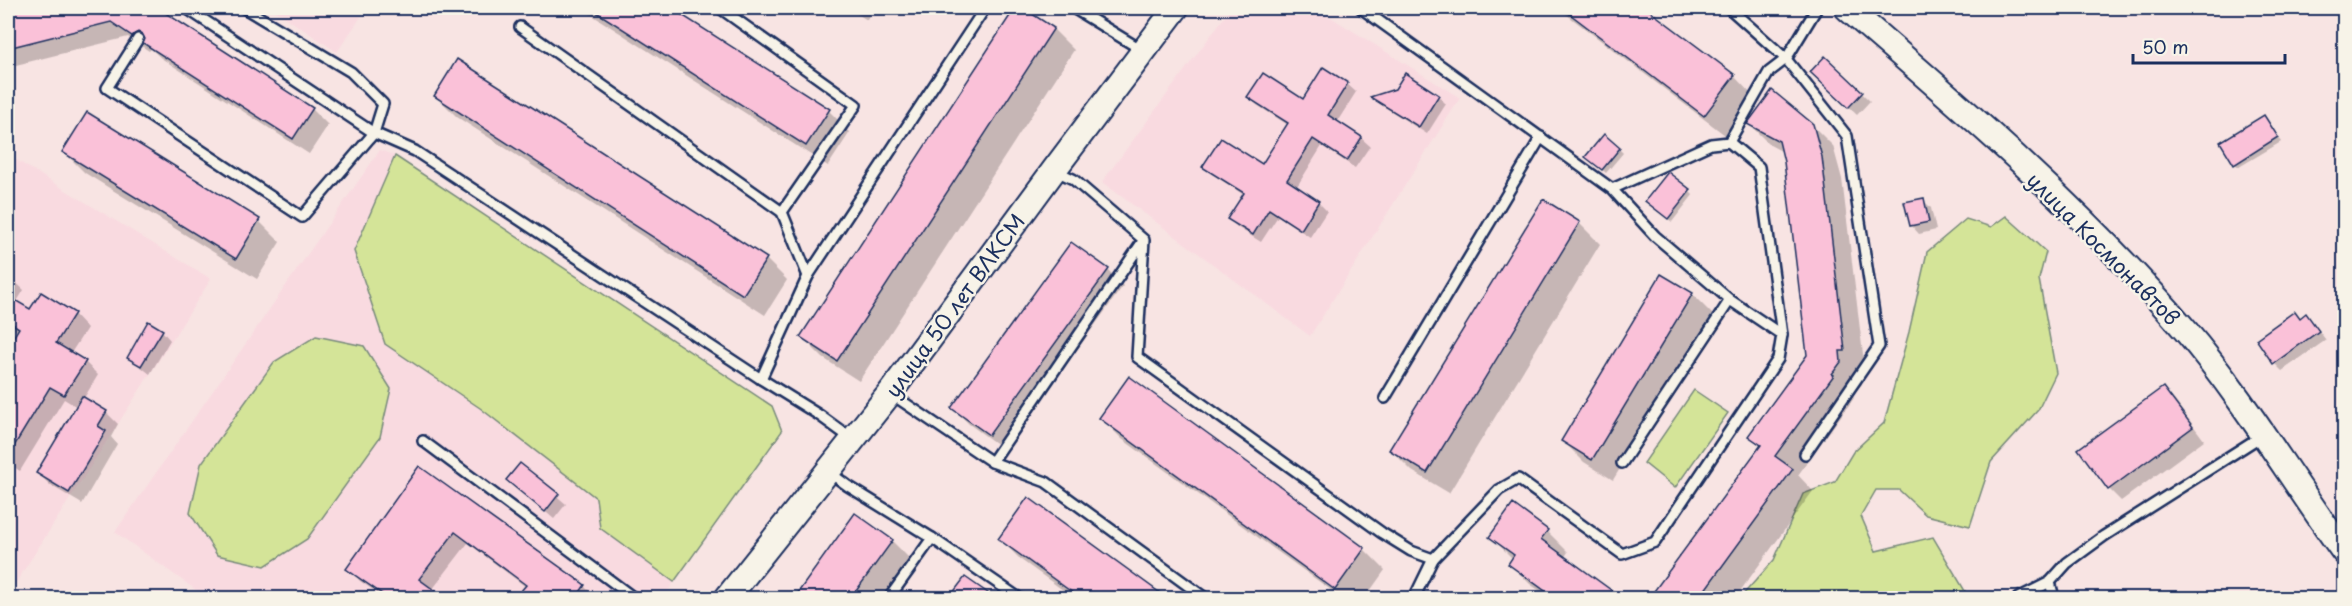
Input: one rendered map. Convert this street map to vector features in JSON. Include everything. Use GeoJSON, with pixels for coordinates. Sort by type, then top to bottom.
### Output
{"type":"FeatureCollection","features":[{"type":"Feature","properties":{"kind":"street","name":"улица 50 лет ВЛКСМ"},"geometry":{"type":"LineString","coordinates":[[727,598],[890,393],[1176,8]]}},
{"type":"Feature","properties":{"kind":"street","name":"улица Космонавтов"},"geometry":{"type":"LineString","coordinates":[[1847,8],[2003,147],[2128,267],[2186,331],[2263,435],[2344,552]]}},
{"type":"Feature","properties":{"kind":"lane"},"geometry":{"type":"LineString","coordinates":[[186,8],[374,133],[415,151],[819,415],[852,439]]}},
{"type":"Feature","properties":{"kind":"lane"},"geometry":{"type":"LineString","coordinates":[[138,39],[107,88],[302,216],[374,133],[383,104],[351,72],[244,8]]}},
{"type":"Feature","properties":{"kind":"lane"},"geometry":{"type":"LineString","coordinates":[[720,8],[856,105],[782,212]]}},
{"type":"Feature","properties":{"kind":"lane"},"geometry":{"type":"LineString","coordinates":[[761,379],[808,276],[985,8]]}},
{"type":"Feature","properties":{"kind":"lane"},"geometry":{"type":"LineString","coordinates":[[1073,8],[1144,51]]}},
{"type":"Feature","properties":{"kind":"lane"},"geometry":{"type":"LineString","coordinates":[[1361,8],[1612,189],[1655,236],[1730,300],[1782,335]]}},
{"type":"Feature","properties":{"kind":"lane"},"geometry":{"type":"LineString","coordinates":[[1729,8],[1786,59],[1847,136],[1879,345],[1805,453]]}},
{"type":"Feature","properties":{"kind":"lane"},"geometry":{"type":"LineString","coordinates":[[1729,142],[1769,72],[1786,59],[1817,8]]}},
{"type":"Feature","properties":{"kind":"lane"},"geometry":{"type":"LineString","coordinates":[[520,27],[782,212],[808,276]]}},
{"type":"Feature","properties":{"kind":"lane"},"geometry":{"type":"LineString","coordinates":[[1385,398],[1541,137]]}},
{"type":"Feature","properties":{"kind":"lane"},"geometry":{"type":"LineString","coordinates":[[1414,598],[1433,559],[1499,490],[1518,479],[1622,554],[1655,542],[1778,359],[1782,335],[1759,167],[1729,142],[1711,144],[1612,189]]}},
{"type":"Feature","properties":{"kind":"lane"},"geometry":{"type":"LineString","coordinates":[[1054,170],[1073,179],[1144,240]]}},
{"type":"Feature","properties":{"kind":"lane"},"geometry":{"type":"LineString","coordinates":[[992,462],[1144,240]]}},
{"type":"Feature","properties":{"kind":"lane"},"geometry":{"type":"LineString","coordinates":[[1144,240],[1137,357],[1382,533],[1411,551],[1433,559]]}},
{"type":"Feature","properties":{"kind":"lane"},"geometry":{"type":"LineString","coordinates":[[1622,463],[1730,300]]}},
{"type":"Feature","properties":{"kind":"lane"},"geometry":{"type":"LineString","coordinates":[[890,393],[992,462],[1046,482],[1206,598]]}},
{"type":"Feature","properties":{"kind":"lane"},"geometry":{"type":"LineString","coordinates":[[2018,598],[2050,582],[2067,563],[2104,536],[2263,435]]}},
{"type":"Feature","properties":{"kind":"lane"},"geometry":{"type":"LineString","coordinates":[[423,441],[634,598]]}},
{"type":"Feature","properties":{"kind":"lane"},"geometry":{"type":"LineString","coordinates":[[828,471],[1019,598]]}},
{"type":"Feature","properties":{"kind":"lane"},"geometry":{"type":"LineString","coordinates":[[889,598],[932,538]]}},
{"type":"Feature","properties":{"kind":"lane"},"geometry":{"type":"LineString","coordinates":[[2050,582],[2054,598]]}},
{"type":"Feature","properties":{"kind":"shaded area"},"geometry":{"type":"Polygon","coordinates":[[[271,8],[367,8],[337,52],[271,8]]]}},
{"type":"Feature","properties":{"kind":"shaded area"},"geometry":{"type":"Polygon","coordinates":[[[1231,8],[1316,8],[1460,98],[1310,336],[1102,182],[1231,8]]]}},
{"type":"Feature","properties":{"kind":"shaded area"},"geometry":{"type":"Polygon","coordinates":[[[380,150],[395,156],[772,406],[782,431],[664,598],[207,598],[115,532],[380,150]]]}},
{"type":"Feature","properties":{"kind":"shaded area"},"geometry":{"type":"Polygon","coordinates":[[[8,155],[211,279],[8,595],[8,155]]]}},
{"type":"Feature","properties":{"kind":"green space"},"geometry":{"type":"Polygon","coordinates":[[[395,156],[772,406],[782,431],[674,582],[600,528],[596,498],[480,408],[385,344],[354,251],[395,156]]]}},
{"type":"Feature","properties":{"kind":"green space"},"geometry":{"type":"Polygon","coordinates":[[[2006,216],[2046,252],[2039,279],[2056,373],[2038,410],[1991,462],[1970,526],[1926,515],[1899,490],[1876,490],[1861,516],[1876,551],[1933,537],[1965,591],[1960,598],[1740,598],[1774,560],[1803,494],[1835,482],[1853,452],[1884,423],[1909,332],[1927,252],[1966,219],[1991,227],[2006,216]]]}},
{"type":"Feature","properties":{"kind":"green space"},"geometry":{"type":"Polygon","coordinates":[[[316,336],[364,346],[391,389],[380,437],[307,539],[265,566],[217,555],[190,513],[201,464],[274,362],[316,336]]]}},
{"type":"Feature","properties":{"kind":"green space"},"geometry":{"type":"Polygon","coordinates":[[[1694,390],[1728,413],[1675,488],[1644,463],[1694,390]]]}},
{"type":"Feature","properties":{"kind":"building"},"geometry":{"type":"Polygon","coordinates":[[[17,8],[158,8],[313,108],[293,139],[143,43],[145,39],[142,34],[138,32],[132,36],[111,22],[8,48],[8,10],[17,8]]]}},
{"type":"Feature","properties":{"kind":"building"},"geometry":{"type":"Polygon","coordinates":[[[590,8],[671,8],[830,109],[806,146],[590,8]]]}},
{"type":"Feature","properties":{"kind":"building"},"geometry":{"type":"Polygon","coordinates":[[[1015,8],[1023,8],[1054,28],[837,361],[800,337],[1015,8]]]}},
{"type":"Feature","properties":{"kind":"building"},"geometry":{"type":"Polygon","coordinates":[[[1562,8],[1646,8],[1735,75],[1704,116],[1562,8]]]}},
{"type":"Feature","properties":{"kind":"building"},"geometry":{"type":"Polygon","coordinates":[[[1825,56],[1863,92],[1848,108],[1810,72],[1825,56]]]}},
{"type":"Feature","properties":{"kind":"building"},"geometry":{"type":"Polygon","coordinates":[[[457,59],[767,258],[743,295],[434,96],[457,59]]]}},
{"type":"Feature","properties":{"kind":"building"},"geometry":{"type":"Polygon","coordinates":[[[1323,67],[1348,83],[1328,115],[1362,137],[1347,161],[1313,139],[1287,180],[1319,201],[1301,230],[1269,209],[1253,235],[1227,219],[1244,193],[1202,167],[1221,138],[1262,164],[1288,123],[1247,97],[1263,73],[1303,99],[1323,67]]]}},
{"type":"Feature","properties":{"kind":"building"},"geometry":{"type":"Polygon","coordinates":[[[1405,73],[1439,95],[1419,127],[1370,97],[1395,89],[1405,73]]]}},
{"type":"Feature","properties":{"kind":"building"},"geometry":{"type":"Polygon","coordinates":[[[1772,90],[1813,124],[1822,157],[1845,351],[1840,351],[1841,362],[1832,374],[1834,375],[1775,456],[1793,469],[1699,598],[1649,598],[1761,445],[1748,436],[1807,355],[1784,162],[1779,141],[1747,124],[1772,90]]]}},
{"type":"Feature","properties":{"kind":"building"},"geometry":{"type":"Polygon","coordinates":[[[87,112],[260,219],[236,259],[62,152],[87,112]]]}},
{"type":"Feature","properties":{"kind":"building"},"geometry":{"type":"Polygon","coordinates":[[[2264,115],[2278,137],[2234,165],[2220,142],[2264,115]]]}},
{"type":"Feature","properties":{"kind":"building"},"geometry":{"type":"Polygon","coordinates":[[[1604,134],[1620,148],[1602,170],[1585,157],[1604,134]]]}},
{"type":"Feature","properties":{"kind":"building"},"geometry":{"type":"Polygon","coordinates":[[[1668,172],[1691,190],[1668,219],[1645,201],[1668,172]]]}},
{"type":"Feature","properties":{"kind":"building"},"geometry":{"type":"Polygon","coordinates":[[[1924,198],[1929,222],[1910,226],[1904,202],[1924,198]]]}},
{"type":"Feature","properties":{"kind":"building"},"geometry":{"type":"Polygon","coordinates":[[[1543,199],[1580,222],[1427,473],[1389,450],[1543,199]]]}},
{"type":"Feature","properties":{"kind":"building"},"geometry":{"type":"Polygon","coordinates":[[[1071,242],[1109,269],[989,435],[951,408],[1071,242]]]}},
{"type":"Feature","properties":{"kind":"building"},"geometry":{"type":"Polygon","coordinates":[[[1661,274],[1693,293],[1592,460],[1561,441],[1661,274]]]}},
{"type":"Feature","properties":{"kind":"building"},"geometry":{"type":"Polygon","coordinates":[[[41,292],[75,313],[56,343],[86,361],[64,395],[50,387],[8,456],[8,374],[14,364],[8,360],[8,346],[19,328],[8,321],[8,296],[30,309],[41,292]]]}},
{"type":"Feature","properties":{"kind":"building"},"geometry":{"type":"Polygon","coordinates":[[[2295,311],[2300,318],[2306,313],[2319,331],[2273,364],[2256,339],[2295,311]]]}},
{"type":"Feature","properties":{"kind":"building"},"geometry":{"type":"Polygon","coordinates":[[[148,321],[163,330],[141,366],[127,358],[148,321]]]}},
{"type":"Feature","properties":{"kind":"building"},"geometry":{"type":"Polygon","coordinates":[[[1129,376],[1365,548],[1335,590],[1099,418],[1129,376]]]}},
{"type":"Feature","properties":{"kind":"building"},"geometry":{"type":"Polygon","coordinates":[[[2163,387],[2193,427],[2108,490],[2078,449],[2163,387]]]}},
{"type":"Feature","properties":{"kind":"building"},"geometry":{"type":"Polygon","coordinates":[[[82,396],[107,411],[98,426],[106,431],[69,493],[36,473],[82,396]]]}},
{"type":"Feature","properties":{"kind":"building"},"geometry":{"type":"Polygon","coordinates":[[[520,463],[559,494],[545,512],[506,480],[520,463]]]}},
{"type":"Feature","properties":{"kind":"building"},"geometry":{"type":"Polygon","coordinates":[[[419,466],[585,585],[576,598],[515,598],[526,585],[455,532],[419,579],[445,598],[388,598],[346,569],[419,466]]]}},
{"type":"Feature","properties":{"kind":"building"},"geometry":{"type":"Polygon","coordinates":[[[1028,497],[1167,598],[1080,598],[998,539],[1028,497]]]}},
{"type":"Feature","properties":{"kind":"building"},"geometry":{"type":"Polygon","coordinates":[[[1513,504],[1548,530],[1541,539],[1622,598],[1555,598],[1508,564],[1514,555],[1489,537],[1513,504]]]}},
{"type":"Feature","properties":{"kind":"building"},"geometry":{"type":"Polygon","coordinates":[[[855,513],[893,540],[851,598],[794,598],[855,513]]]}},
{"type":"Feature","properties":{"kind":"building"},"geometry":{"type":"Polygon","coordinates":[[[965,577],[995,598],[949,598],[965,577]]]}}]}
